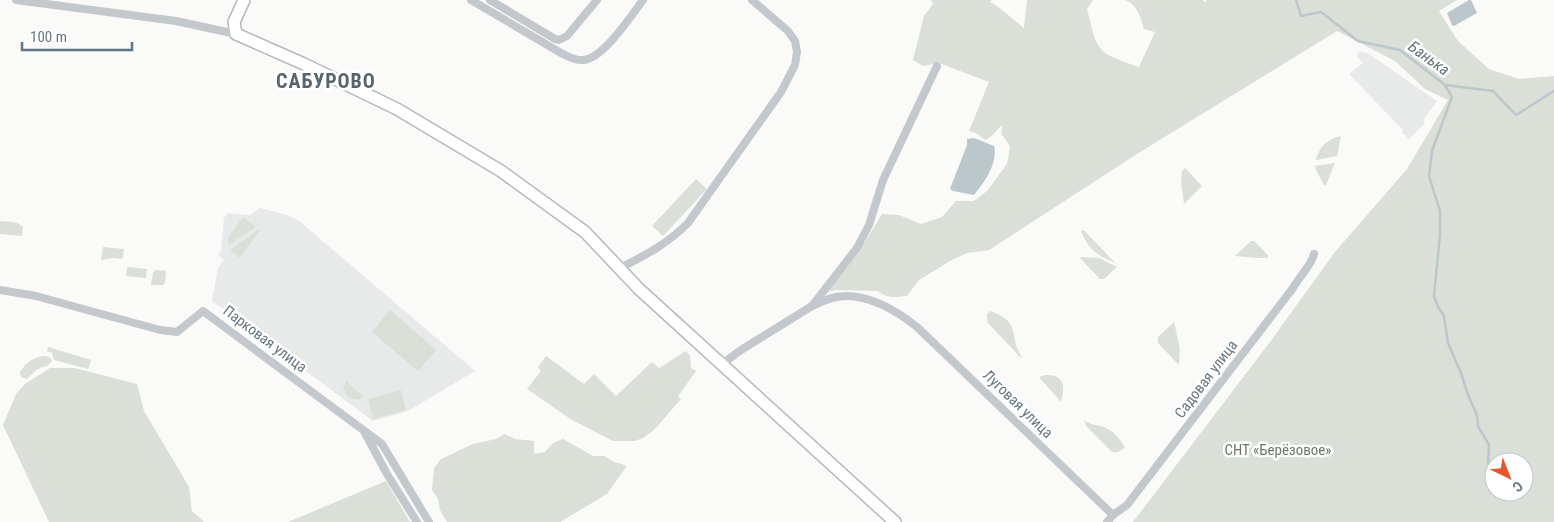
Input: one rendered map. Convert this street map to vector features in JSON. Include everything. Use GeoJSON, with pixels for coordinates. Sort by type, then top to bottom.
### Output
{"type":"FeatureCollection","features":[{"type":"Feature","properties":{"kind":"street"},"geometry":{"type":"LineString","coordinates":[[16,0],[167,20],[236,34],[397,109],[501,171],[585,232],[639,289],[895,522]]}},
{"type":"Feature","properties":{"kind":"street"},"geometry":{"type":"LineString","coordinates":[[236,34],[234,22],[244,0]]}},
{"type":"Feature","properties":{"kind":"street"},"geometry":{"type":"LineString","coordinates":[[471,0],[560,53],[573,59],[583,60],[591,58],[612,41],[643,0]]}},
{"type":"Feature","properties":{"kind":"street"},"geometry":{"type":"LineString","coordinates":[[490,0],[560,40],[567,36],[597,0]]}},
{"type":"Feature","properties":{"kind":"street"},"geometry":{"type":"LineString","coordinates":[[620,268],[667,242],[688,223],[781,92],[795,65],[797,52],[795,40],[788,31],[752,0]]}},
{"type":"Feature","properties":{"kind":"street"},"geometry":{"type":"LineString","coordinates":[[722,364],[812,306],[857,248],[869,225],[883,180],[937,66]]}},
{"type":"Feature","properties":{"kind":"street","name":"Садовая улица"},"geometry":{"type":"LineString","coordinates":[[1107,522],[1127,505],[1293,288],[1299,277],[1313,260],[1314,254]]}},
{"type":"Feature","properties":{"kind":"street","name":"Парковая улица"},"geometry":{"type":"LineString","coordinates":[[0,290],[36,296],[160,330],[177,332],[203,311],[382,444],[429,522]]}},
{"type":"Feature","properties":{"kind":"street","name":"Луговая улица"},"geometry":{"type":"LineString","coordinates":[[812,306],[830,298],[846,296],[867,299],[889,306],[919,328],[1113,515]]}},
{"type":"Feature","properties":{"kind":"street","name":"Парковая улица"},"geometry":{"type":"LineString","coordinates":[[363,429],[416,522]]}},
{"type":"Feature","properties":{"kind":"shaded area"},"geometry":{"type":"Polygon","coordinates":[[[1471,0],[1477,13],[1454,26],[1452,25],[1447,13],[1471,0]]]}},
{"type":"Feature","properties":{"kind":"shaded area"},"geometry":{"type":"Polygon","coordinates":[[[1360,51],[1369,54],[1437,101],[1423,120],[1425,123],[1409,139],[1402,132],[1403,130],[1349,74],[1363,63],[1356,55],[1360,51]]]}},
{"type":"Feature","properties":{"kind":"shaded area"},"geometry":{"type":"Polygon","coordinates":[[[974,138],[994,146],[995,152],[992,166],[974,195],[953,191],[950,189],[967,145],[967,139],[974,138]]]}},
{"type":"Feature","properties":{"kind":"shaded area"},"geometry":{"type":"Polygon","coordinates":[[[260,208],[284,214],[298,220],[475,371],[408,411],[373,421],[212,301],[218,268],[224,260],[218,255],[221,250],[224,218],[228,213],[250,215],[260,208]]]}},
{"type":"Feature","properties":{"kind":"green space","name":"СНТ «Берёзовое»"},"geometry":{"type":"Polygon","coordinates":[[[931,0],[992,0],[990,2],[1024,28],[1027,0],[1093,0],[1087,9],[1094,35],[1101,49],[1114,58],[1139,67],[1155,32],[1144,29],[1135,8],[1125,0],[1203,0],[1204,2],[1207,0],[1457,0],[1439,11],[1458,41],[1489,69],[1519,79],[1554,76],[1554,522],[1133,522],[1270,342],[1335,252],[1407,169],[1448,100],[1425,89],[1395,61],[1337,31],[1140,152],[989,250],[967,253],[919,280],[907,296],[888,296],[878,291],[836,290],[827,292],[857,255],[882,214],[899,215],[921,224],[942,217],[956,201],[974,201],[987,191],[1007,164],[1010,146],[1001,133],[1003,125],[985,140],[976,133],[969,131],[989,82],[939,63],[923,66],[913,60],[924,16],[933,4],[931,0]]]}},
{"type":"Feature","properties":{"kind":"green space"},"geometry":{"type":"Polygon","coordinates":[[[1341,136],[1337,156],[1316,160],[1324,144],[1341,136]]]}},
{"type":"Feature","properties":{"kind":"green space"},"geometry":{"type":"Polygon","coordinates":[[[1335,163],[1326,185],[1324,185],[1315,166],[1335,163]]]}},
{"type":"Feature","properties":{"kind":"green space"},"geometry":{"type":"Polygon","coordinates":[[[1185,168],[1202,186],[1184,204],[1181,182],[1182,171],[1185,168]]]}},
{"type":"Feature","properties":{"kind":"green space"},"geometry":{"type":"Polygon","coordinates":[[[696,179],[707,189],[663,236],[652,226],[696,179]]]}},
{"type":"Feature","properties":{"kind":"green space"},"geometry":{"type":"Polygon","coordinates":[[[243,217],[256,227],[229,245],[228,238],[243,217]]]}},
{"type":"Feature","properties":{"kind":"green space"},"geometry":{"type":"Polygon","coordinates":[[[0,221],[21,225],[23,227],[22,236],[0,234],[0,221]]]}},
{"type":"Feature","properties":{"kind":"green space"},"geometry":{"type":"Polygon","coordinates":[[[259,229],[240,258],[230,250],[259,229]]]}},
{"type":"Feature","properties":{"kind":"green space"},"geometry":{"type":"Polygon","coordinates":[[[1084,230],[1115,263],[1098,254],[1087,243],[1081,231],[1084,230]]]}},
{"type":"Feature","properties":{"kind":"green space"},"geometry":{"type":"Polygon","coordinates":[[[1251,241],[1254,241],[1268,255],[1268,258],[1235,256],[1251,241]]]}},
{"type":"Feature","properties":{"kind":"green space"},"geometry":{"type":"Polygon","coordinates":[[[103,247],[124,249],[123,258],[101,260],[103,247]]]}},
{"type":"Feature","properties":{"kind":"green space"},"geometry":{"type":"Polygon","coordinates":[[[1079,257],[1099,258],[1117,267],[1104,279],[1100,279],[1079,257]]]}},
{"type":"Feature","properties":{"kind":"green space"},"geometry":{"type":"Polygon","coordinates":[[[127,267],[147,269],[146,278],[126,276],[127,267]]]}},
{"type":"Feature","properties":{"kind":"green space"},"geometry":{"type":"Polygon","coordinates":[[[155,270],[166,271],[165,283],[163,285],[151,285],[155,270]]]}},
{"type":"Feature","properties":{"kind":"green space"},"geometry":{"type":"Polygon","coordinates":[[[390,310],[436,350],[418,371],[372,332],[390,310]]]}},
{"type":"Feature","properties":{"kind":"green space"},"geometry":{"type":"Polygon","coordinates":[[[990,311],[1000,315],[1011,325],[1021,358],[987,322],[987,314],[990,311]]]}},
{"type":"Feature","properties":{"kind":"green space"},"geometry":{"type":"Polygon","coordinates":[[[1174,322],[1180,349],[1179,365],[1158,343],[1158,337],[1174,322]]]}},
{"type":"Feature","properties":{"kind":"green space"},"geometry":{"type":"Polygon","coordinates":[[[48,347],[91,360],[88,369],[54,360],[52,353],[47,351],[48,347]]]}},
{"type":"Feature","properties":{"kind":"green space"},"geometry":{"type":"Polygon","coordinates":[[[686,351],[690,356],[691,368],[696,371],[678,396],[681,399],[654,430],[635,441],[613,441],[572,420],[527,389],[541,371],[538,367],[546,356],[584,384],[594,374],[616,396],[652,362],[659,368],[686,351]]]}},
{"type":"Feature","properties":{"kind":"green space"},"geometry":{"type":"Polygon","coordinates":[[[44,356],[49,357],[52,361],[47,366],[36,370],[27,379],[21,377],[20,372],[27,363],[44,356]]]}},
{"type":"Feature","properties":{"kind":"green space"},"geometry":{"type":"Polygon","coordinates":[[[50,368],[75,368],[137,384],[144,411],[189,487],[192,511],[204,522],[49,522],[3,425],[16,394],[25,384],[50,368]]]}},
{"type":"Feature","properties":{"kind":"green space"},"geometry":{"type":"Polygon","coordinates":[[[1052,375],[1062,382],[1061,402],[1039,377],[1052,375]]]}},
{"type":"Feature","properties":{"kind":"green space"},"geometry":{"type":"Polygon","coordinates":[[[346,381],[364,397],[358,400],[349,398],[343,389],[346,381]]]}},
{"type":"Feature","properties":{"kind":"green space"},"geometry":{"type":"Polygon","coordinates":[[[401,390],[406,410],[373,419],[368,399],[401,390]]]}},
{"type":"Feature","properties":{"kind":"green space"},"geometry":{"type":"Polygon","coordinates":[[[1084,420],[1111,431],[1125,447],[1119,451],[1112,452],[1086,426],[1084,420]]]}},
{"type":"Feature","properties":{"kind":"green space"},"geometry":{"type":"Polygon","coordinates":[[[505,434],[515,439],[534,441],[534,454],[545,452],[553,443],[563,439],[593,456],[604,456],[626,467],[607,494],[560,522],[447,522],[440,510],[438,499],[432,490],[434,468],[441,459],[473,444],[496,439],[505,434]]]}},
{"type":"Feature","properties":{"kind":"green space"},"geometry":{"type":"Polygon","coordinates":[[[386,481],[410,522],[288,522],[386,481]]]}},
{"type":"Feature","properties":{"kind":"waterway","name":"Банька"},"geometry":{"type":"LineString","coordinates":[[1296,0],[1301,16],[1321,12],[1358,41],[1400,50],[1445,85],[1493,91],[1516,115],[1554,91]]}},
{"type":"Feature","properties":{"kind":"waterway"},"geometry":{"type":"LineString","coordinates":[[1445,85],[1452,97],[1432,151],[1429,176],[1440,211],[1440,234],[1434,296],[1444,316],[1448,343],[1477,415],[1478,426],[1489,445],[1489,452]]}},
{"type":"Feature","properties":{"kind":"district","name":"САБУРОВО"},"geometry":{"type":"Point","coordinates":[326,81]}}]}
